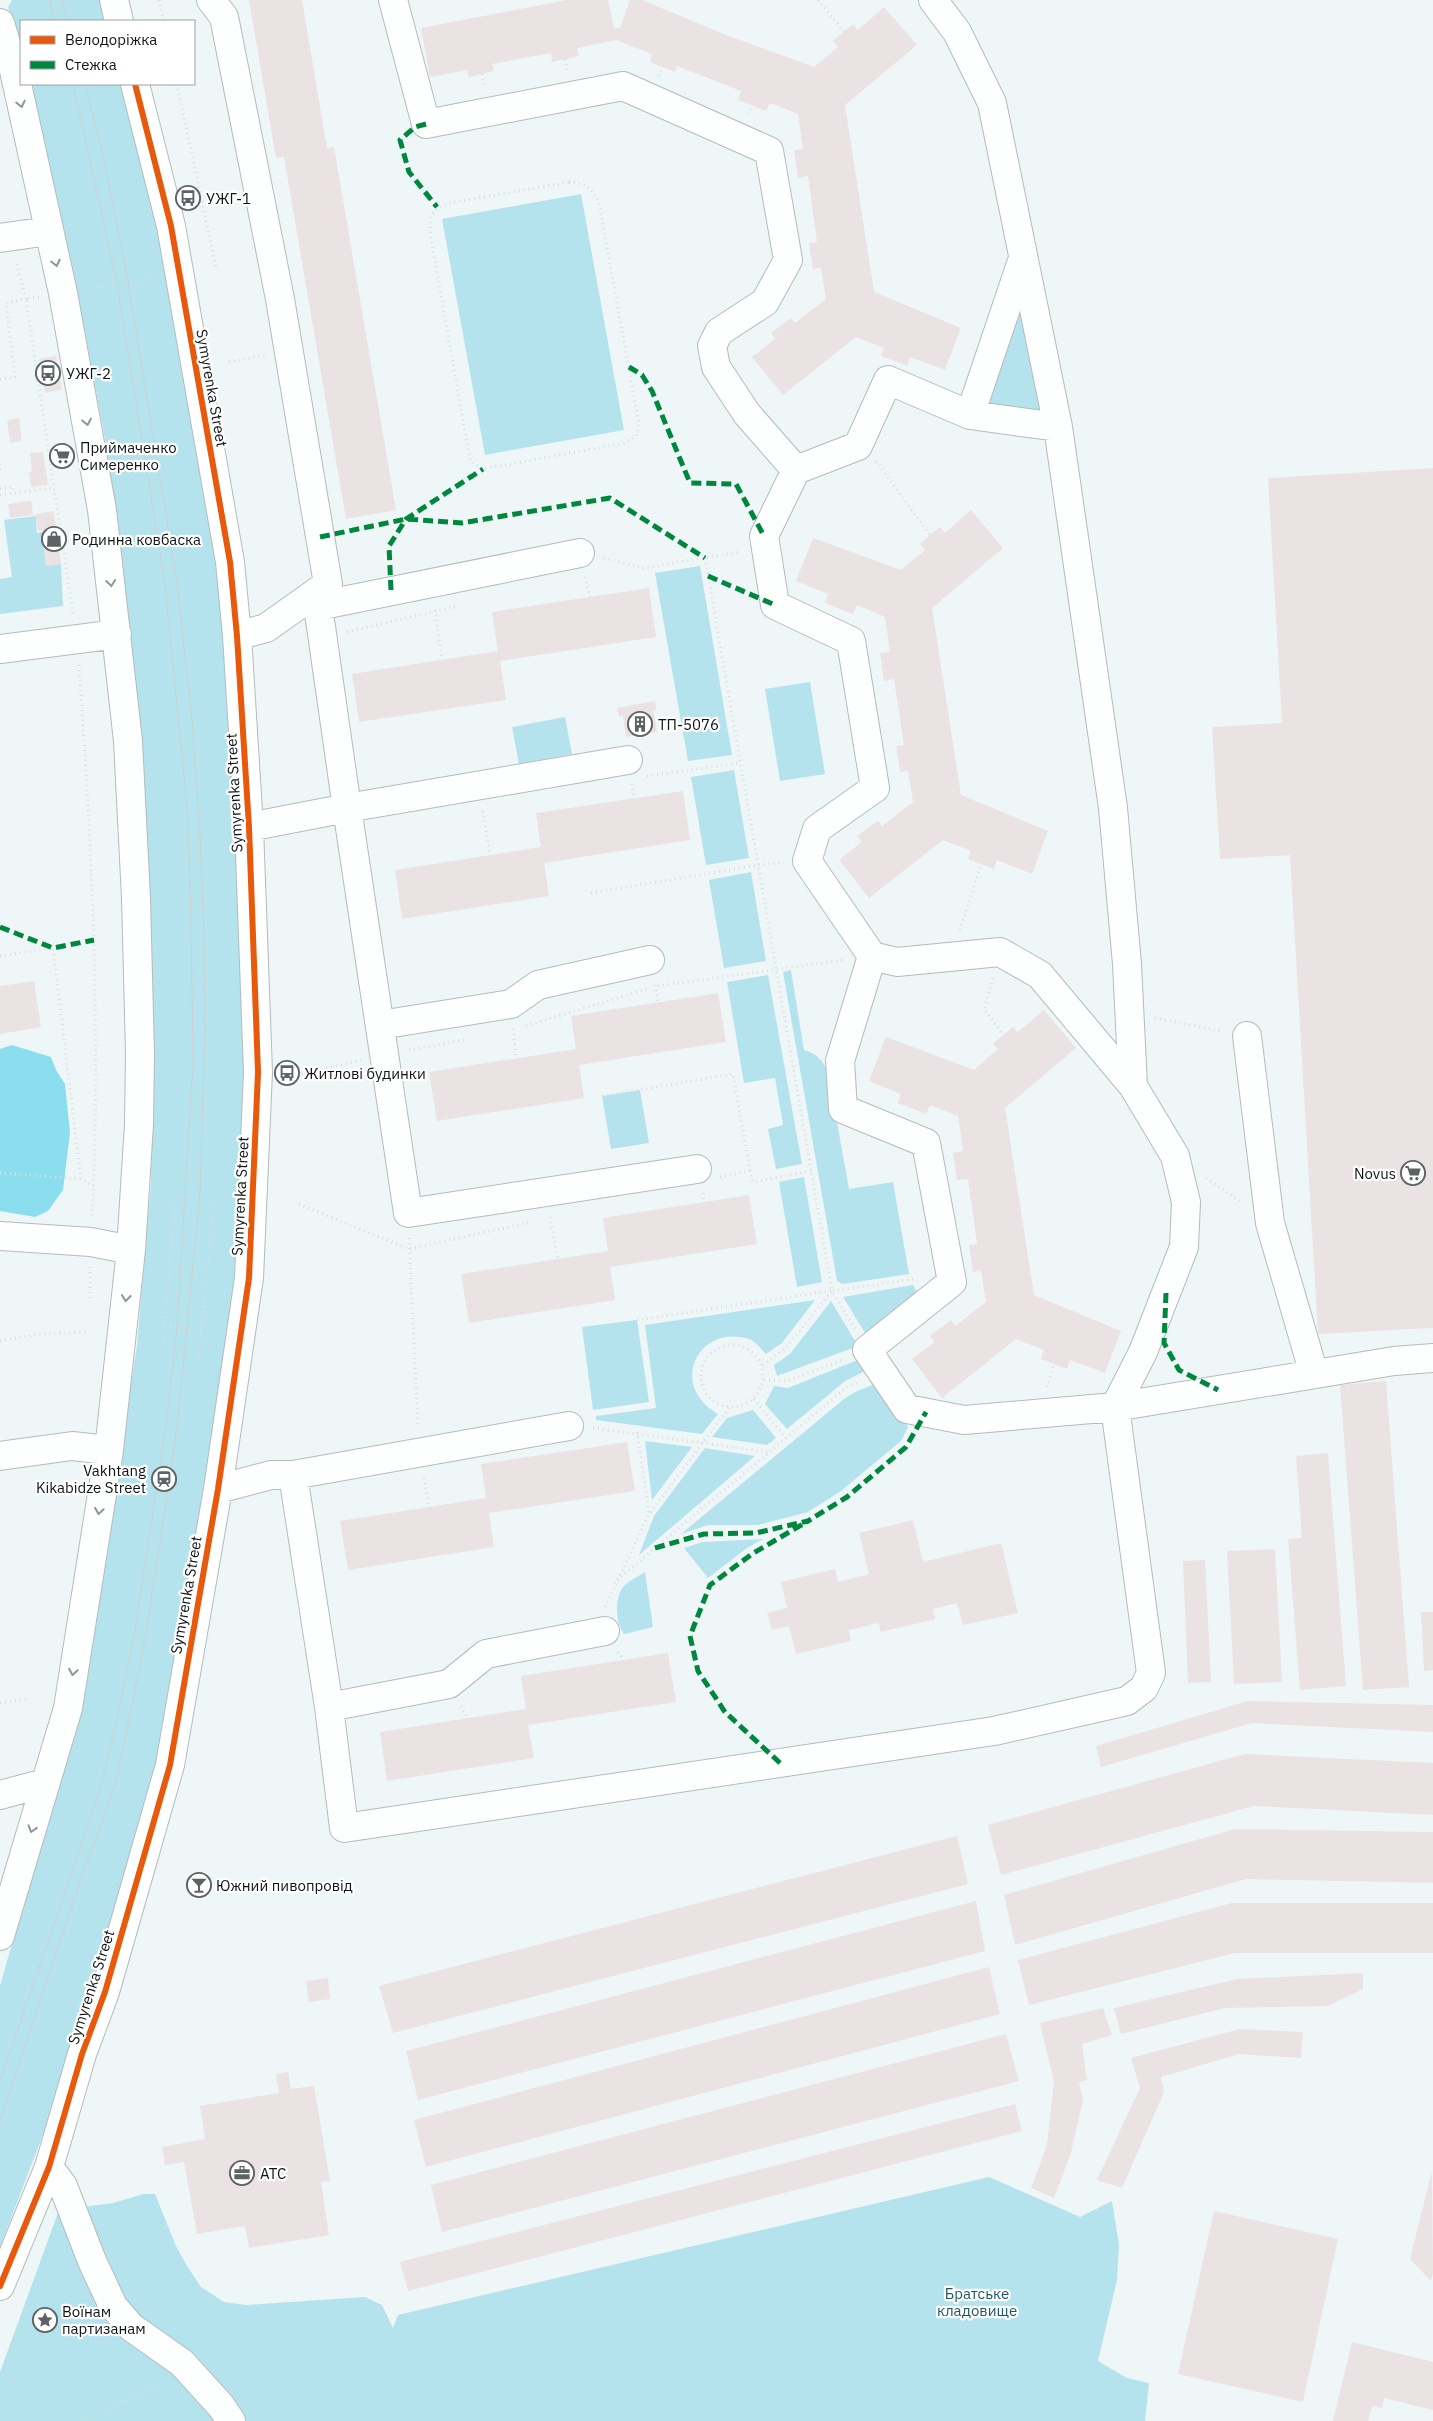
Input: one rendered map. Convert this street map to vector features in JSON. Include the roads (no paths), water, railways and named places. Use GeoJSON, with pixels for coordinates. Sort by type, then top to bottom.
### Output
{"type":"FeatureCollection","features":[{"type":"Feature","properties":{"kind":"street"},"geometry":{"type":"LineString","coordinates":[[114,0],[120,20]]}},
{"type":"Feature","properties":{"kind":"street"},"geometry":{"type":"LineString","coordinates":[[211,0],[224,17],[288,350],[328,584],[266,628],[237,636]]}},
{"type":"Feature","properties":{"kind":"street"},"geometry":{"type":"LineString","coordinates":[[393,0],[426,124],[623,86],[769,151],[788,260],[765,302],[719,332],[712,346],[716,367],[747,414],[796,470]]}},
{"type":"Feature","properties":{"kind":"street"},"geometry":{"type":"LineString","coordinates":[[933,0],[957,32],[992,103],[1058,427],[1113,808],[1127,964],[1133,1086]]}},
{"type":"Feature","properties":{"kind":"street"},"geometry":{"type":"LineString","coordinates":[[0,23],[13,66],[63,293],[99,491],[128,741],[136,898],[140,1053],[139,1124],[131,1250],[109,1450],[68,1708],[0,1936]]}},
{"type":"Feature","properties":{"kind":"street","name":"Symyrenka Street"},"geometry":{"type":"LineString","coordinates":[[0,2286],[49,2167],[82,2054],[105,1992],[170,1765],[218,1489],[249,1278],[258,1072],[249,827],[237,636],[230,562],[171,226],[135,85]]}},
{"type":"Feature","properties":{"kind":"street"},"geometry":{"type":"LineString","coordinates":[[5,237],[49,232]]}},
{"type":"Feature","properties":{"kind":"street"},"geometry":{"type":"LineString","coordinates":[[970,415],[1023,258]]}},
{"type":"Feature","properties":{"kind":"street"},"geometry":{"type":"LineString","coordinates":[[293,1475],[329,1708],[344,1828],[994,1731],[1127,1701],[1144,1688],[1151,1673],[1115,1407],[1143,1352],[1184,1246],[1186,1202],[1175,1156],[1133,1086],[1040,975],[1000,952],[897,962],[872,956],[807,861],[816,829],[875,788],[851,641],[775,605],[764,536],[796,470],[858,446],[888,380],[970,415],[1058,427]]}},
{"type":"Feature","properties":{"kind":"street"},"geometry":{"type":"LineString","coordinates":[[583,565],[431,583],[318,606],[408,1213],[546,1191],[707,1173]]}},
{"type":"Feature","properties":{"kind":"street"},"geometry":{"type":"LineString","coordinates":[[0,649],[117,634]]}},
{"type":"Feature","properties":{"kind":"street"},"geometry":{"type":"LineString","coordinates":[[249,827],[347,808],[479,786],[634,769]]}},
{"type":"Feature","properties":{"kind":"street"},"geometry":{"type":"LineString","coordinates":[[872,956],[840,1061],[843,1109],[926,1143],[952,1282],[875,1361],[907,1408],[964,1420],[1115,1407],[1394,1361],[1433,1358]]}},
{"type":"Feature","properties":{"kind":"street"},"geometry":{"type":"LineString","coordinates":[[380,1025],[511,1004],[538,985],[650,960]]}},
{"type":"Feature","properties":{"kind":"street"},"geometry":{"type":"LineString","coordinates":[[1246,1036],[1270,1223],[1314,1374]]}},
{"type":"Feature","properties":{"kind":"street"},"geometry":{"type":"LineString","coordinates":[[0,1236],[91,1242],[131,1250]]}},
{"type":"Feature","properties":{"kind":"street"},"geometry":{"type":"LineString","coordinates":[[218,1489],[271,1475],[293,1475],[569,1426]]}},
{"type":"Feature","properties":{"kind":"street"},"geometry":{"type":"LineString","coordinates":[[0,1456],[72,1446],[109,1450]]}},
{"type":"Feature","properties":{"kind":"street"},"geometry":{"type":"LineString","coordinates":[[329,1708],[449,1684],[486,1654],[605,1631]]}},
{"type":"Feature","properties":{"kind":"street"},"geometry":{"type":"LineString","coordinates":[[0,1795],[46,1783]]}},
{"type":"Feature","properties":{"kind":"street"},"geometry":{"type":"LineString","coordinates":[[49,2167],[63,2186],[92,2261],[113,2306],[131,2327],[182,2363],[232,2421]]}},
{"type":"Feature","properties":{"kind":"tram line"},"geometry":{"type":"LineString","coordinates":[[50,0],[55,20]]}},
{"type":"Feature","properties":{"kind":"tram line"},"geometry":{"type":"LineString","coordinates":[[62,0],[68,20]]}},
{"type":"Feature","properties":{"kind":"tram line"},"geometry":{"type":"LineString","coordinates":[[0,2082],[101,1786],[134,1637],[166,1426],[177,1327],[193,1062],[187,807],[165,584],[117,284],[73,85]]}},
{"type":"Feature","properties":{"kind":"tram line"},"geometry":{"type":"LineString","coordinates":[[0,2122],[83,1874],[115,1786],[146,1634],[177,1428],[200,1194],[205,1029],[204,935],[200,835],[192,720],[177,582],[128,282],[102,151],[85,85]]}},
{"type":"Feature","properties":{"kind":"place","name":"УЖГ-1"},"geometry":{"type":"Point","coordinates":[188,198]}},
{"type":"Feature","properties":{"kind":"place","name":"УЖГ-2"},"geometry":{"type":"Point","coordinates":[48,373]}},
{"type":"Feature","properties":{"kind":"place","name":"Приймаченко Симеренко"},"geometry":{"type":"Point","coordinates":[62,456]}},
{"type":"Feature","properties":{"kind":"place","name":"Родинна ковбаска"},"geometry":{"type":"Point","coordinates":[54,539]}},
{"type":"Feature","properties":{"kind":"place","name":"ТП-5076"},"geometry":{"type":"Point","coordinates":[640,724]}},
{"type":"Feature","properties":{"kind":"place","name":"Житлові будинки"},"geometry":{"type":"Point","coordinates":[287,1073]}},
{"type":"Feature","properties":{"kind":"place","name":"Novus"},"geometry":{"type":"Point","coordinates":[1413,1173]}},
{"type":"Feature","properties":{"kind":"place","name":"Vakhtang Kikabidze Street"},"geometry":{"type":"Point","coordinates":[164,1479]}},
{"type":"Feature","properties":{"kind":"place","name":"Южний пивопровід"},"geometry":{"type":"Point","coordinates":[199,1885]}},
{"type":"Feature","properties":{"kind":"place","name":"АТС"},"geometry":{"type":"Point","coordinates":[242,2173]}},
{"type":"Feature","properties":{"kind":"place","name":"Воїнам партизанам"},"geometry":{"type":"Point","coordinates":[45,2320]}},
{"type":"Feature","properties":{"kind":"park label","name":"Братське кладовище"},"geometry":{"type":"Point","coordinates":[977,2302]}}]}
